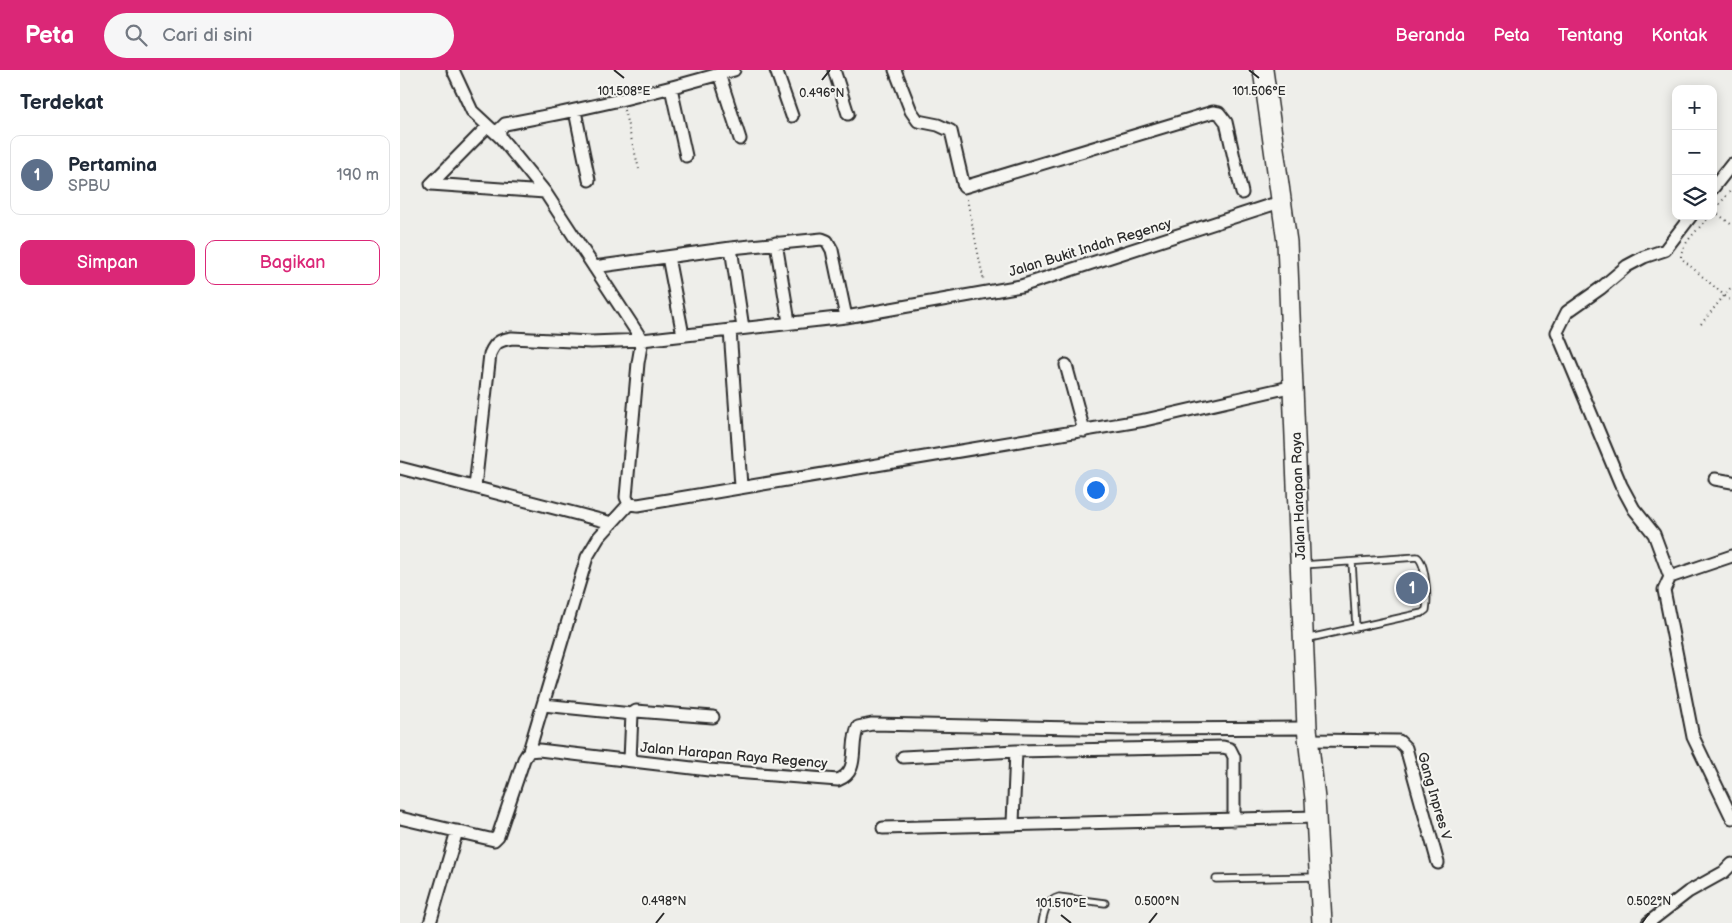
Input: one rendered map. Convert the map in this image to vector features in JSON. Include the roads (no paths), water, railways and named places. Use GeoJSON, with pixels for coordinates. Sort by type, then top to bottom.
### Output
{"type":"FeatureCollection","features":[{"type":"Feature","properties":{"kind":"main road","name":"Jalan Harapan Raya"},"geometry":{"type":"LineString","coordinates":[[1263,70],[1287,242],[1307,734],[1316,817],[1322,923]]}},
{"type":"Feature","properties":{"kind":"street"},"geometry":{"type":"LineString","coordinates":[[452,70],[472,111],[501,138],[545,192],[642,340],[638,363],[626,497],[630,504],[638,506],[741,486],[1084,431],[1167,416],[1294,386]]}},
{"type":"Feature","properties":{"kind":"street"},"geometry":{"type":"LineString","coordinates":[[501,138],[500,130],[505,124],[575,111],[671,88],[734,70]]}},
{"type":"Feature","properties":{"kind":"street"},"geometry":{"type":"LineString","coordinates":[[776,70],[792,116]]}},
{"type":"Feature","properties":{"kind":"street"},"geometry":{"type":"LineString","coordinates":[[834,70],[848,114]]}},
{"type":"Feature","properties":{"kind":"street"},"geometry":{"type":"LineString","coordinates":[[896,70],[911,111],[918,121],[938,125],[951,131],[964,187],[1213,112],[1219,113],[1226,122],[1242,193]]}},
{"type":"Feature","properties":{"kind":"street"},"geometry":{"type":"LineString","coordinates":[[718,74],[740,139]]}},
{"type":"Feature","properties":{"kind":"street"},"geometry":{"type":"LineString","coordinates":[[671,88],[686,156]]}},
{"type":"Feature","properties":{"kind":"street"},"geometry":{"type":"LineString","coordinates":[[575,111],[589,180]]}},
{"type":"Feature","properties":{"kind":"street"},"geometry":{"type":"LineString","coordinates":[[488,126],[431,184],[545,192]]}},
{"type":"Feature","properties":{"kind":"street"},"geometry":{"type":"LineString","coordinates":[[1717,183],[1732,164]]}},
{"type":"Feature","properties":{"kind":"street","name":"Jalan Bukit Indah Regency"},"geometry":{"type":"LineString","coordinates":[[475,487],[490,354],[500,340],[591,342],[642,340],[846,317],[1021,286],[1280,202]]}},
{"type":"Feature","properties":{"kind":"street"},"geometry":{"type":"LineString","coordinates":[[1689,220],[1666,250],[1644,257],[1627,266],[1567,312],[1557,332],[1621,485],[1634,509],[1654,534],[1670,577],[1664,590],[1693,737],[1732,818]]}},
{"type":"Feature","properties":{"kind":"street"},"geometry":{"type":"LineString","coordinates":[[594,267],[731,248],[822,239],[827,241],[832,250],[846,317]]}},
{"type":"Feature","properties":{"kind":"street"},"geometry":{"type":"LineString","coordinates":[[776,243],[789,322]]}},
{"type":"Feature","properties":{"kind":"street"},"geometry":{"type":"LineString","coordinates":[[731,248],[743,328]]}},
{"type":"Feature","properties":{"kind":"street"},"geometry":{"type":"LineString","coordinates":[[668,257],[683,335]]}},
{"type":"Feature","properties":{"kind":"street"},"geometry":{"type":"LineString","coordinates":[[730,330],[741,486]]}},
{"type":"Feature","properties":{"kind":"street"},"geometry":{"type":"LineString","coordinates":[[1066,365],[1084,431]]}},
{"type":"Feature","properties":{"kind":"street"},"geometry":{"type":"LineString","coordinates":[[400,468],[612,523]]}},
{"type":"Feature","properties":{"kind":"street"},"geometry":{"type":"LineString","coordinates":[[1714,479],[1732,482]]}},
{"type":"Feature","properties":{"kind":"street"},"geometry":{"type":"LineString","coordinates":[[400,818],[494,840],[498,836],[524,759],[529,751],[587,557],[599,537],[630,504]]}},
{"type":"Feature","properties":{"kind":"street"},"geometry":{"type":"LineString","coordinates":[[1670,577],[1732,556]]}},
{"type":"Feature","properties":{"kind":"street"},"geometry":{"type":"LineString","coordinates":[[543,705],[632,714],[643,710],[713,717]]}},
{"type":"Feature","properties":{"kind":"street","name":"Jalan Harapan Raya Regency"},"geometry":{"type":"LineString","coordinates":[[630,760],[632,714]]}},
{"type":"Feature","properties":{"kind":"street","name":"Gang Inpres V"},"geometry":{"type":"LineString","coordinates":[[854,760],[853,737],[858,727],[872,724],[1307,734],[1399,741],[1406,748],[1438,863]]}},
{"type":"Feature","properties":{"kind":"street"},"geometry":{"type":"LineString","coordinates":[[903,757],[1016,751],[1223,747],[1230,749],[1234,757],[1234,820]]}},
{"type":"Feature","properties":{"kind":"street","name":"Jalan Harapan Raya Regency"},"geometry":{"type":"LineString","coordinates":[[529,751],[539,750],[709,770],[838,780],[848,775],[854,760]]}},
{"type":"Feature","properties":{"kind":"street"},"geometry":{"type":"LineString","coordinates":[[1013,824],[1016,751]]}},
{"type":"Feature","properties":{"kind":"street"},"geometry":{"type":"LineString","coordinates":[[882,828],[1316,817]]}},
{"type":"Feature","properties":{"kind":"street"},"geometry":{"type":"LineString","coordinates":[[430,923],[457,831]]}},
{"type":"Feature","properties":{"kind":"street"},"geometry":{"type":"LineString","coordinates":[[1648,923],[1688,892],[1724,872],[1732,864]]}},
{"type":"Feature","properties":{"kind":"lane"},"geometry":{"type":"LineString","coordinates":[[1301,565],[1420,558],[1428,602],[1426,610],[1422,613],[1303,639]]}},
{"type":"Feature","properties":{"kind":"lane"},"geometry":{"type":"LineString","coordinates":[[1352,562],[1356,627]]}},
{"type":"Feature","properties":{"kind":"lane"},"geometry":{"type":"LineString","coordinates":[[1216,879],[1318,877]]}},
{"type":"Feature","properties":{"kind":"lane"},"geometry":{"type":"LineString","coordinates":[[1042,923],[1048,903],[1059,897],[1105,903]]}},
{"type":"Feature","properties":{"kind":"place","name":"Pertamina"},"geometry":{"type":"Point","coordinates":[1412,588]}}]}
